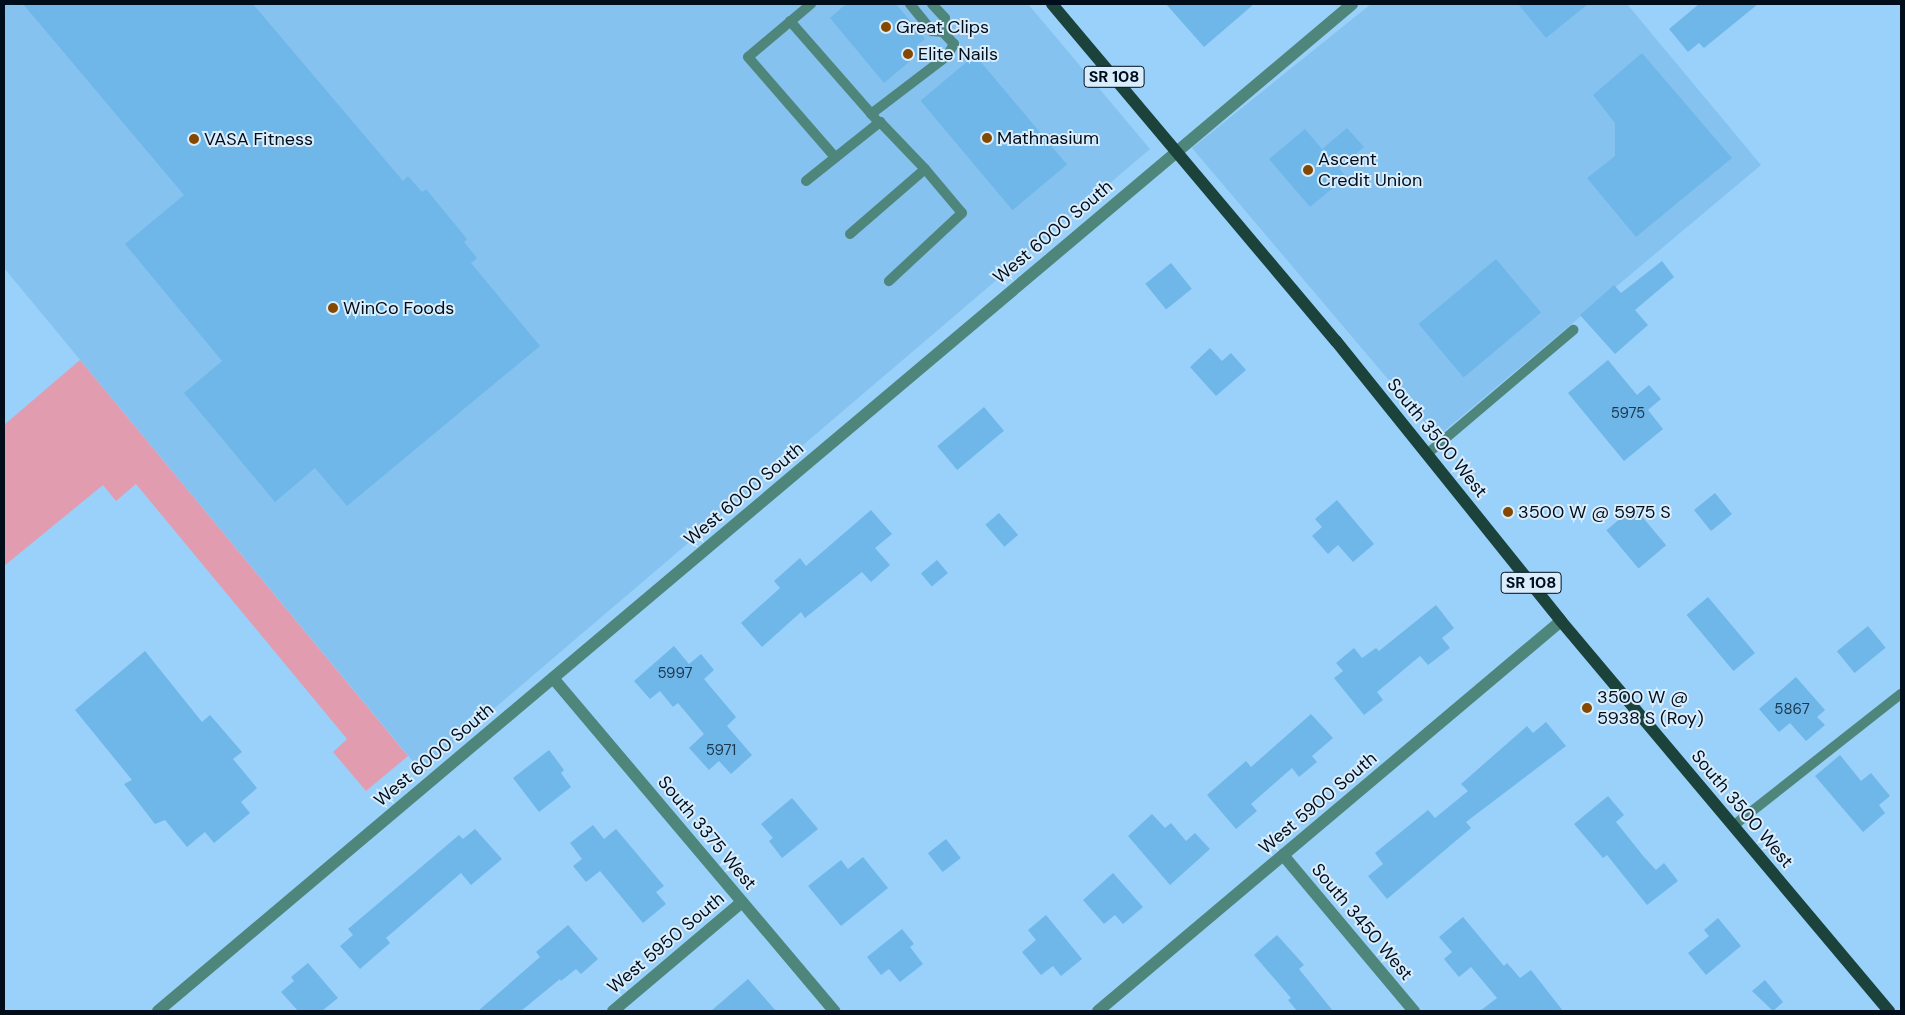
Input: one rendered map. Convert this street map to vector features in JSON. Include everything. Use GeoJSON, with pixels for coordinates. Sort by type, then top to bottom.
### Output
{"type":"FeatureCollection","features":[{"type":"Feature","properties":{"kind":"main road","name":"South 3500 West"},"geometry":{"type":"LineString","coordinates":[[1052,4],[1427,454],[1561,621],[1889,1011]]}},
{"type":"Feature","properties":{"kind":"street","name":"West 6000 South"},"geometry":{"type":"LineString","coordinates":[[158,1011],[1352,4]]}},
{"type":"Feature","properties":{"kind":"street","name":"West 5900 South"},"geometry":{"type":"LineString","coordinates":[[1098,1011],[1561,621]]}},
{"type":"Feature","properties":{"kind":"street","name":"South 3375 West"},"geometry":{"type":"LineString","coordinates":[[553,678],[834,1011]]}},
{"type":"Feature","properties":{"kind":"street","name":"South 3450 West"},"geometry":{"type":"LineString","coordinates":[[1283,855],[1414,1011]]}},
{"type":"Feature","properties":{"kind":"street","name":"West 5950 South"},"geometry":{"type":"LineString","coordinates":[[613,1011],[742,902]]}},
{"type":"Feature","properties":{"kind":"lane"},"geometry":{"type":"LineString","coordinates":[[809,4],[748,57],[835,157]]}},
{"type":"Feature","properties":{"kind":"lane"},"geometry":{"type":"LineString","coordinates":[[872,114],[947,56],[954,44],[943,32],[932,32],[910,4]]}},
{"type":"Feature","properties":{"kind":"lane"},"geometry":{"type":"LineString","coordinates":[[932,4],[945,18],[943,32]]}},
{"type":"Feature","properties":{"kind":"lane"},"geometry":{"type":"LineString","coordinates":[[790,21],[962,213],[889,281]]}},
{"type":"Feature","properties":{"kind":"lane"},"geometry":{"type":"LineString","coordinates":[[806,180],[880,122]]}},
{"type":"Feature","properties":{"kind":"lane"},"geometry":{"type":"LineString","coordinates":[[850,234],[925,170]]}},
{"type":"Feature","properties":{"kind":"lane"},"geometry":{"type":"LineString","coordinates":[[1427,454],[1573,330]]}},
{"type":"Feature","properties":{"kind":"lane"},"geometry":{"type":"LineString","coordinates":[[1733,826],[1901,694]]}},
{"type":"Feature","properties":{"kind":"shaded area"},"geometry":{"type":"Polygon","coordinates":[[[4,4],[1028,4],[1150,149],[421,771],[4,268],[4,4]]]}},
{"type":"Feature","properties":{"kind":"shaded area"},"geometry":{"type":"Polygon","coordinates":[[[1371,4],[1627,4],[1761,165],[1437,437],[1192,148],[1371,4]]]}},
{"type":"Feature","properties":{"kind":"shaded area"},"geometry":{"type":"Polygon","coordinates":[[[80,360],[408,756],[366,791],[333,752],[347,739],[136,484],[116,501],[103,485],[4,566],[4,425],[80,360]]]}},
{"type":"Feature","properties":{"kind":"building"},"geometry":{"type":"Polygon","coordinates":[[[23,4],[253,4],[403,181],[408,176],[422,192],[426,189],[467,239],[464,242],[477,258],[471,263],[540,346],[347,506],[315,468],[275,502],[184,393],[222,361],[125,244],[184,195],[23,4]]]}},
{"type":"Feature","properties":{"kind":"building"},"geometry":{"type":"Polygon","coordinates":[[[846,4],[896,4],[925,39],[917,45],[922,51],[884,83],[830,18],[846,4]]]}},
{"type":"Feature","properties":{"kind":"building"},"geometry":{"type":"Polygon","coordinates":[[[1166,4],[1254,4],[1204,47],[1166,4]]]}},
{"type":"Feature","properties":{"kind":"building"},"geometry":{"type":"Polygon","coordinates":[[[1518,4],[1588,4],[1546,38],[1518,4]]]}},
{"type":"Feature","properties":{"kind":"building"},"geometry":{"type":"Polygon","coordinates":[[[1699,4],[1758,4],[1704,48],[1699,43],[1688,52],[1669,29],[1699,4]]]}},
{"type":"Feature","properties":{"kind":"building"},"geometry":{"type":"Polygon","coordinates":[[[1642,53],[1732,158],[1636,237],[1587,178],[1615,156],[1615,123],[1593,95],[1642,53]]]}},
{"type":"Feature","properties":{"kind":"building"},"geometry":{"type":"Polygon","coordinates":[[[975,55],[1067,165],[1013,210],[921,101],[975,55]]]}},
{"type":"Feature","properties":{"kind":"building"},"geometry":{"type":"Polygon","coordinates":[[[1347,128],[1364,147],[1339,168],[1346,177],[1310,207],[1269,159],[1305,129],[1322,149],[1347,128]]]}},
{"type":"Feature","properties":{"kind":"building"},"geometry":{"type":"Polygon","coordinates":[[[1496,259],[1541,313],[1464,378],[1419,324],[1496,259]]]}},
{"type":"Feature","properties":{"kind":"building"},"geometry":{"type":"Polygon","coordinates":[[[1662,261],[1674,277],[1635,310],[1648,325],[1615,354],[1580,315],[1614,285],[1621,293],[1662,261]]]}},
{"type":"Feature","properties":{"kind":"building"},"geometry":{"type":"Polygon","coordinates":[[[1171,263],[1192,289],[1166,309],[1145,284],[1171,263]]]}},
{"type":"Feature","properties":{"kind":"building"},"geometry":{"type":"Polygon","coordinates":[[[1210,348],[1222,361],[1231,353],[1246,370],[1216,396],[1190,367],[1210,348]]]}},
{"type":"Feature","properties":{"kind":"building"},"geometry":{"type":"Polygon","coordinates":[[[1608,360],[1637,395],[1649,385],[1661,399],[1648,410],[1663,429],[1624,461],[1568,393],[1608,360]]]}},
{"type":"Feature","properties":{"kind":"building"},"geometry":{"type":"Polygon","coordinates":[[[984,407],[1004,431],[957,470],[937,446],[984,407]]]}},
{"type":"Feature","properties":{"kind":"building"},"geometry":{"type":"Polygon","coordinates":[[[1715,493],[1732,514],[1711,531],[1694,510],[1715,493]]]}},
{"type":"Feature","properties":{"kind":"building"},"geometry":{"type":"Polygon","coordinates":[[[1337,500],[1374,544],[1353,562],[1338,545],[1328,554],[1312,536],[1322,527],[1315,519],[1337,500]]]}},
{"type":"Feature","properties":{"kind":"building"},"geometry":{"type":"Polygon","coordinates":[[[1634,507],[1666,545],[1639,568],[1606,530],[1634,507]]]}},
{"type":"Feature","properties":{"kind":"building"},"geometry":{"type":"Polygon","coordinates":[[[871,510],[892,534],[875,548],[890,565],[871,582],[862,572],[805,618],[801,612],[762,647],[741,623],[780,588],[774,581],[800,558],[806,566],[871,510]]]}},
{"type":"Feature","properties":{"kind":"building"},"geometry":{"type":"Polygon","coordinates":[[[999,513],[1018,535],[1004,547],[985,525],[999,513]]]}},
{"type":"Feature","properties":{"kind":"building"},"geometry":{"type":"Polygon","coordinates":[[[937,560],[948,573],[932,587],[921,573],[937,560]]]}},
{"type":"Feature","properties":{"kind":"building"},"geometry":{"type":"Polygon","coordinates":[[[1708,597],[1755,653],[1733,671],[1687,615],[1708,597]]]}},
{"type":"Feature","properties":{"kind":"building"},"geometry":{"type":"Polygon","coordinates":[[[1436,605],[1454,628],[1442,638],[1450,648],[1428,665],[1420,656],[1377,692],[1383,700],[1364,715],[1334,678],[1343,671],[1336,663],[1354,648],[1362,658],[1376,648],[1379,651],[1436,605]]]}},
{"type":"Feature","properties":{"kind":"building"},"geometry":{"type":"Polygon","coordinates":[[[1868,626],[1886,648],[1855,673],[1837,651],[1868,626]]]}},
{"type":"Feature","properties":{"kind":"building"},"geometry":{"type":"Polygon","coordinates":[[[674,646],[689,664],[701,654],[714,670],[704,679],[736,717],[727,726],[752,755],[731,774],[719,761],[709,770],[689,748],[704,734],[678,703],[673,707],[660,691],[650,699],[634,681],[674,646]]]}},
{"type":"Feature","properties":{"kind":"building"},"geometry":{"type":"Polygon","coordinates":[[[145,651],[202,722],[210,715],[242,752],[233,759],[257,788],[241,802],[250,813],[214,843],[205,832],[187,847],[165,820],[155,824],[124,784],[132,780],[75,710],[145,651]]]}},
{"type":"Feature","properties":{"kind":"building"},"geometry":{"type":"Polygon","coordinates":[[[1796,677],[1825,710],[1817,717],[1825,725],[1806,741],[1790,723],[1779,732],[1759,709],[1796,677]]]}},
{"type":"Feature","properties":{"kind":"building"},"geometry":{"type":"Polygon","coordinates":[[[1311,714],[1333,738],[1312,756],[1317,762],[1299,777],[1292,768],[1251,804],[1257,811],[1236,829],[1207,795],[1246,761],[1251,767],[1311,714]]]}},
{"type":"Feature","properties":{"kind":"building"},"geometry":{"type":"Polygon","coordinates":[[[1546,722],[1566,746],[1466,822],[1471,828],[1387,899],[1368,876],[1383,864],[1375,853],[1428,810],[1435,818],[1468,791],[1461,784],[1527,726],[1533,733],[1546,722]]]}},
{"type":"Feature","properties":{"kind":"building"},"geometry":{"type":"Polygon","coordinates":[[[549,750],[564,770],[561,773],[571,787],[539,812],[513,778],[549,750]]]}},
{"type":"Feature","properties":{"kind":"building"},"geometry":{"type":"Polygon","coordinates":[[[1840,755],[1861,781],[1871,773],[1890,796],[1879,805],[1885,813],[1863,832],[1815,776],[1840,755]]]}},
{"type":"Feature","properties":{"kind":"building"},"geometry":{"type":"Polygon","coordinates":[[[1608,796],[1624,815],[1616,822],[1644,857],[1656,870],[1664,863],[1678,881],[1647,905],[1607,855],[1603,858],[1574,824],[1608,796]]]}},
{"type":"Feature","properties":{"kind":"building"},"geometry":{"type":"Polygon","coordinates":[[[792,798],[818,829],[782,858],[769,841],[773,838],[761,824],[792,798]]]}},
{"type":"Feature","properties":{"kind":"building"},"geometry":{"type":"Polygon","coordinates":[[[1152,814],[1165,828],[1171,823],[1186,841],[1195,833],[1210,849],[1170,885],[1128,836],[1152,814]]]}},
{"type":"Feature","properties":{"kind":"building"},"geometry":{"type":"Polygon","coordinates":[[[593,825],[604,839],[616,829],[664,886],[656,892],[666,904],[643,923],[600,871],[586,882],[573,866],[582,859],[570,843],[593,825]]]}},
{"type":"Feature","properties":{"kind":"building"},"geometry":{"type":"Polygon","coordinates":[[[475,829],[502,859],[471,885],[461,873],[386,938],[390,943],[360,969],[340,946],[353,935],[348,929],[459,835],[463,839],[475,829]]]}},
{"type":"Feature","properties":{"kind":"building"},"geometry":{"type":"Polygon","coordinates":[[[946,839],[961,858],[943,872],[928,853],[946,839]]]}},
{"type":"Feature","properties":{"kind":"building"},"geometry":{"type":"Polygon","coordinates":[[[863,857],[888,888],[841,926],[808,886],[841,860],[848,869],[863,857]]]}},
{"type":"Feature","properties":{"kind":"building"},"geometry":{"type":"Polygon","coordinates":[[[1113,873],[1143,907],[1123,924],[1115,915],[1104,924],[1083,900],[1113,873]]]}},
{"type":"Feature","properties":{"kind":"building"},"geometry":{"type":"Polygon","coordinates":[[[1046,915],[1082,959],[1061,976],[1053,966],[1041,975],[1022,952],[1036,940],[1028,930],[1046,915]]]}},
{"type":"Feature","properties":{"kind":"building"},"geometry":{"type":"Polygon","coordinates":[[[1463,917],[1504,966],[1507,963],[1520,978],[1531,970],[1563,1011],[1480,1011],[1497,998],[1471,967],[1459,977],[1444,959],[1452,952],[1439,937],[1463,917]]]}},
{"type":"Feature","properties":{"kind":"building"},"geometry":{"type":"Polygon","coordinates":[[[1718,918],[1741,946],[1706,975],[1688,953],[1709,936],[1704,930],[1718,918]]]}},
{"type":"Feature","properties":{"kind":"building"},"geometry":{"type":"Polygon","coordinates":[[[568,925],[598,959],[581,974],[576,969],[561,981],[560,979],[521,1011],[478,1011],[540,957],[536,952],[568,925]]]}},
{"type":"Feature","properties":{"kind":"building"},"geometry":{"type":"Polygon","coordinates":[[[902,929],[914,944],[910,947],[923,964],[900,982],[889,969],[881,975],[867,957],[902,929]]]}},
{"type":"Feature","properties":{"kind":"building"},"geometry":{"type":"Polygon","coordinates":[[[1277,935],[1304,965],[1299,969],[1333,1011],[1297,1011],[1288,1000],[1291,998],[1254,955],[1277,935]]]}},
{"type":"Feature","properties":{"kind":"building"},"geometry":{"type":"Polygon","coordinates":[[[308,963],[338,998],[322,1011],[298,1011],[281,992],[294,981],[291,977],[308,963]]]}},
{"type":"Feature","properties":{"kind":"building"},"geometry":{"type":"Polygon","coordinates":[[[748,979],[776,1011],[711,1011],[748,979]]]}},
{"type":"Feature","properties":{"kind":"building"},"geometry":{"type":"Polygon","coordinates":[[[1765,980],[1783,1002],[1773,1011],[1752,991],[1765,980]]]}},
{"type":"Feature","properties":{"kind":"place","name":"Great Clips"},"geometry":{"type":"Point","coordinates":[886,27]}},
{"type":"Feature","properties":{"kind":"place","name":"Elite Nails"},"geometry":{"type":"Point","coordinates":[908,54]}},
{"type":"Feature","properties":{"kind":"place","name":"Mathnasium"},"geometry":{"type":"Point","coordinates":[987,138]}},
{"type":"Feature","properties":{"kind":"place","name":"VASA Fitness"},"geometry":{"type":"Point","coordinates":[194,139]}},
{"type":"Feature","properties":{"kind":"place","name":"Ascent Credit Union"},"geometry":{"type":"Point","coordinates":[1308,170]}},
{"type":"Feature","properties":{"kind":"place","name":"WinCo Foods"},"geometry":{"type":"Point","coordinates":[333,308]}},
{"type":"Feature","properties":{"kind":"place","name":"3500 W @ 5975 S"},"geometry":{"type":"Point","coordinates":[1508,512]}},
{"type":"Feature","properties":{"kind":"place","name":"3500 W @ 5938 S (Roy)"},"geometry":{"type":"Point","coordinates":[1587,708]}}]}
